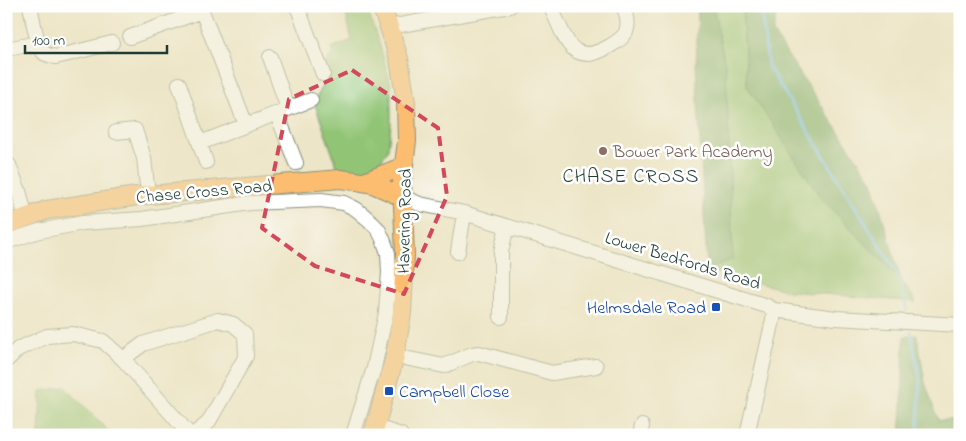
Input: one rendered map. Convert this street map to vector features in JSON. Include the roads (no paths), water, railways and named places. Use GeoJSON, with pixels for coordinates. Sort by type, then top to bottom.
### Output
{"type":"FeatureCollection","features":[{"type":"Feature","properties":{"kind":"main road","name":"Havering Road"},"geometry":{"type":"LineString","coordinates":[[374,431],[395,356],[402,313],[405,256],[402,180],[407,141],[406,102],[399,59],[381,6]]}},
{"type":"Feature","properties":{"kind":"main road"},"geometry":{"type":"LineString","coordinates":[[364,182],[404,166]]}},
{"type":"Feature","properties":{"kind":"main road","name":"Chase Cross Road"},"geometry":{"type":"LineString","coordinates":[[6,225],[46,210],[148,195],[340,179],[372,184],[402,197]]}},
{"type":"Feature","properties":{"kind":"street"},"geometry":{"type":"LineString","coordinates":[[30,6],[39,43],[44,52],[49,55],[56,56],[112,43]]}},
{"type":"Feature","properties":{"kind":"street"},"geometry":{"type":"LineString","coordinates":[[298,6],[323,74]]}},
{"type":"Feature","properties":{"kind":"street"},"geometry":{"type":"LineString","coordinates":[[389,27],[510,6]]}},
{"type":"Feature","properties":{"kind":"street"},"geometry":{"type":"LineString","coordinates":[[550,6],[566,40],[572,48],[576,52],[590,54],[618,42],[622,38],[628,19],[623,6]]}},
{"type":"Feature","properties":{"kind":"street"},"geometry":{"type":"LineString","coordinates":[[130,37],[202,9],[246,125]]}},
{"type":"Feature","properties":{"kind":"street"},"geometry":{"type":"LineString","coordinates":[[6,49],[39,43]]}},
{"type":"Feature","properties":{"kind":"street"},"geometry":{"type":"LineString","coordinates":[[270,57],[296,164]]}},
{"type":"Feature","properties":{"kind":"street"},"geometry":{"type":"LineString","coordinates":[[178,84],[206,162]]}},
{"type":"Feature","properties":{"kind":"street"},"geometry":{"type":"LineString","coordinates":[[200,143],[311,100]]}},
{"type":"Feature","properties":{"kind":"street"},"geometry":{"type":"LineString","coordinates":[[116,132],[135,130],[144,158],[148,195]]}},
{"type":"Feature","properties":{"kind":"street"},"geometry":{"type":"LineString","coordinates":[[9,165],[19,191],[26,218]]}},
{"type":"Feature","properties":{"kind":"street","name":"Lower Bedfords Road"},"geometry":{"type":"LineString","coordinates":[[402,197],[420,204],[464,213],[508,226],[767,306],[774,310],[836,318],[960,325]]}},
{"type":"Feature","properties":{"kind":"street"},"geometry":{"type":"LineString","coordinates":[[6,242],[39,231],[83,224],[142,219],[250,203],[321,200],[344,203],[356,209],[378,229],[388,254],[389,272],[386,313],[374,368],[354,435]]}},
{"type":"Feature","properties":{"kind":"street"},"geometry":{"type":"LineString","coordinates":[[101,202],[102,222]]}},
{"type":"Feature","properties":{"kind":"street"},"geometry":{"type":"LineString","coordinates":[[458,252],[464,213]]}},
{"type":"Feature","properties":{"kind":"street"},"geometry":{"type":"LineString","coordinates":[[501,317],[501,252],[508,226]]}},
{"type":"Feature","properties":{"kind":"street"},"geometry":{"type":"LineString","coordinates":[[747,435],[774,310]]}},
{"type":"Feature","properties":{"kind":"street"},"geometry":{"type":"LineString","coordinates":[[6,360],[18,349],[47,336],[73,334],[103,341],[123,359],[192,435],[208,423],[246,356],[245,334],[233,324],[218,320],[142,344],[123,359]]}},
{"type":"Feature","properties":{"kind":"street"},"geometry":{"type":"LineString","coordinates":[[395,356],[444,366],[472,354],[479,354],[538,375],[587,370]]}},
{"type":"Feature","properties":{"kind":"street"},"geometry":{"type":"LineString","coordinates":[[374,431],[400,435]]}},
{"type":"Feature","properties":{"kind":"waterway"},"geometry":{"type":"LineString","coordinates":[[763,6],[762,18],[768,66],[901,280],[907,310]]}},
{"type":"Feature","properties":{"kind":"waterway"},"geometry":{"type":"LineString","coordinates":[[911,332],[920,378],[918,435]]}},
{"type":"Feature","properties":{"kind":"place","name":"Bower Park Academy"},"geometry":{"type":"Point","coordinates":[603,151]}},
{"type":"Feature","properties":{"kind":"place","name":"Helmsdale Road"},"geometry":{"type":"Point","coordinates":[716,307]}},
{"type":"Feature","properties":{"kind":"place","name":"Campbell Close"},"geometry":{"type":"Point","coordinates":[389,391]}},
{"type":"Feature","properties":{"kind":"district","name":"CHASE CROSS"},"geometry":{"type":"Point","coordinates":[631,175]}}]}
